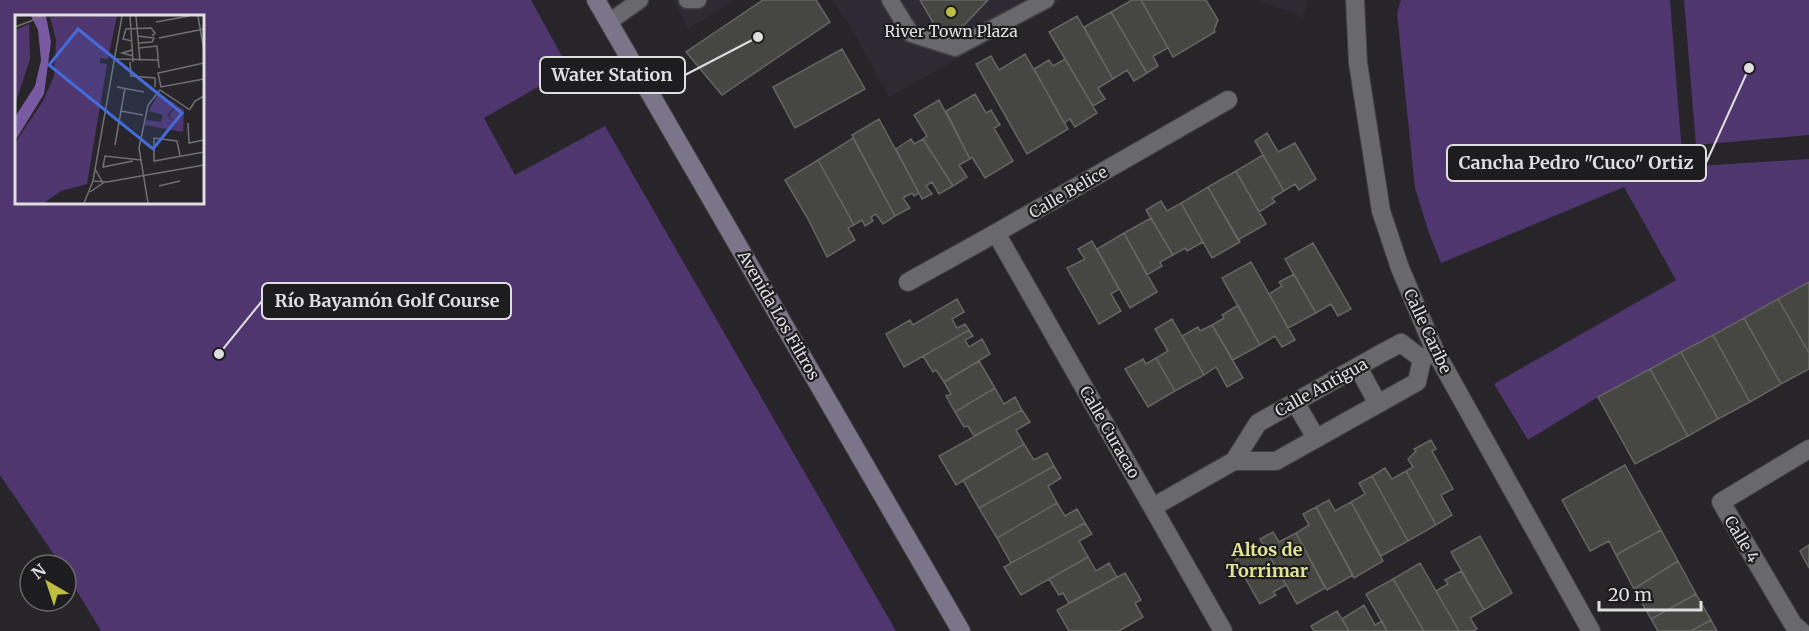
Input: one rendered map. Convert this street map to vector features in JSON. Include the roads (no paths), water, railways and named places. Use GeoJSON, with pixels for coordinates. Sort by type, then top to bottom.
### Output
{"type":"FeatureCollection","features":[{"type":"Feature","properties":{"kind":"main road","name":"Avenida Los Filtros"},"geometry":{"type":"LineString","coordinates":[[596,0],[961,631]]}},
{"type":"Feature","properties":{"kind":"street","name":"Calle Caribe"},"geometry":{"type":"LineString","coordinates":[[1355,0],[1358,63],[1381,210],[1428,355],[1591,631]]}},
{"type":"Feature","properties":{"kind":"street","name":"Calle Belice"},"geometry":{"type":"LineString","coordinates":[[908,282],[1228,100]]}},
{"type":"Feature","properties":{"kind":"street","name":"Calle Curacao"},"geometry":{"type":"LineString","coordinates":[[996,233],[1223,631]]}},
{"type":"Feature","properties":{"kind":"street","name":"Calle Antigua"},"geometry":{"type":"LineString","coordinates":[[1153,507],[1233,461],[1258,423],[1401,343],[1428,355],[1417,382],[1276,461],[1233,461]]}},
{"type":"Feature","properties":{"kind":"street"},"geometry":{"type":"LineString","coordinates":[[1358,367],[1378,404]]}},
{"type":"Feature","properties":{"kind":"street"},"geometry":{"type":"LineString","coordinates":[[1295,402],[1316,438]]}},
{"type":"Feature","properties":{"kind":"street","name":"Calle 4"},"geometry":{"type":"LineString","coordinates":[[1801,631],[1793,624],[1721,502],[1809,449]]}},
{"type":"Feature","properties":{"kind":"lane"},"geometry":{"type":"LineString","coordinates":[[609,22],[640,0]]}},
{"type":"Feature","properties":{"kind":"lane"},"geometry":{"type":"LineString","coordinates":[[687,0],[698,0]]}},
{"type":"Feature","properties":{"kind":"lane"},"geometry":{"type":"LineString","coordinates":[[890,0],[911,34],[955,48],[1046,0]]}},
{"type":"Feature","properties":{"kind":"place","name":"River Town Plaza"},"geometry":{"type":"Point","coordinates":[951,12]}},
{"type":"Feature","properties":{"kind":"place","name":"Water Station"},"geometry":{"type":"Point","coordinates":[758,37]}},
{"type":"Feature","properties":{"kind":"place","name":"Cancha Pedro \"Cuco\" Ortiz"},"geometry":{"type":"Point","coordinates":[1749,68]}},
{"type":"Feature","properties":{"kind":"place","name":"Río Bayamón Golf Course"},"geometry":{"type":"Point","coordinates":[219,354]}},
{"type":"Feature","properties":{"kind":"district","name":"Altos de Torrimar"},"geometry":{"type":"Point","coordinates":[1267,560]}}]}
